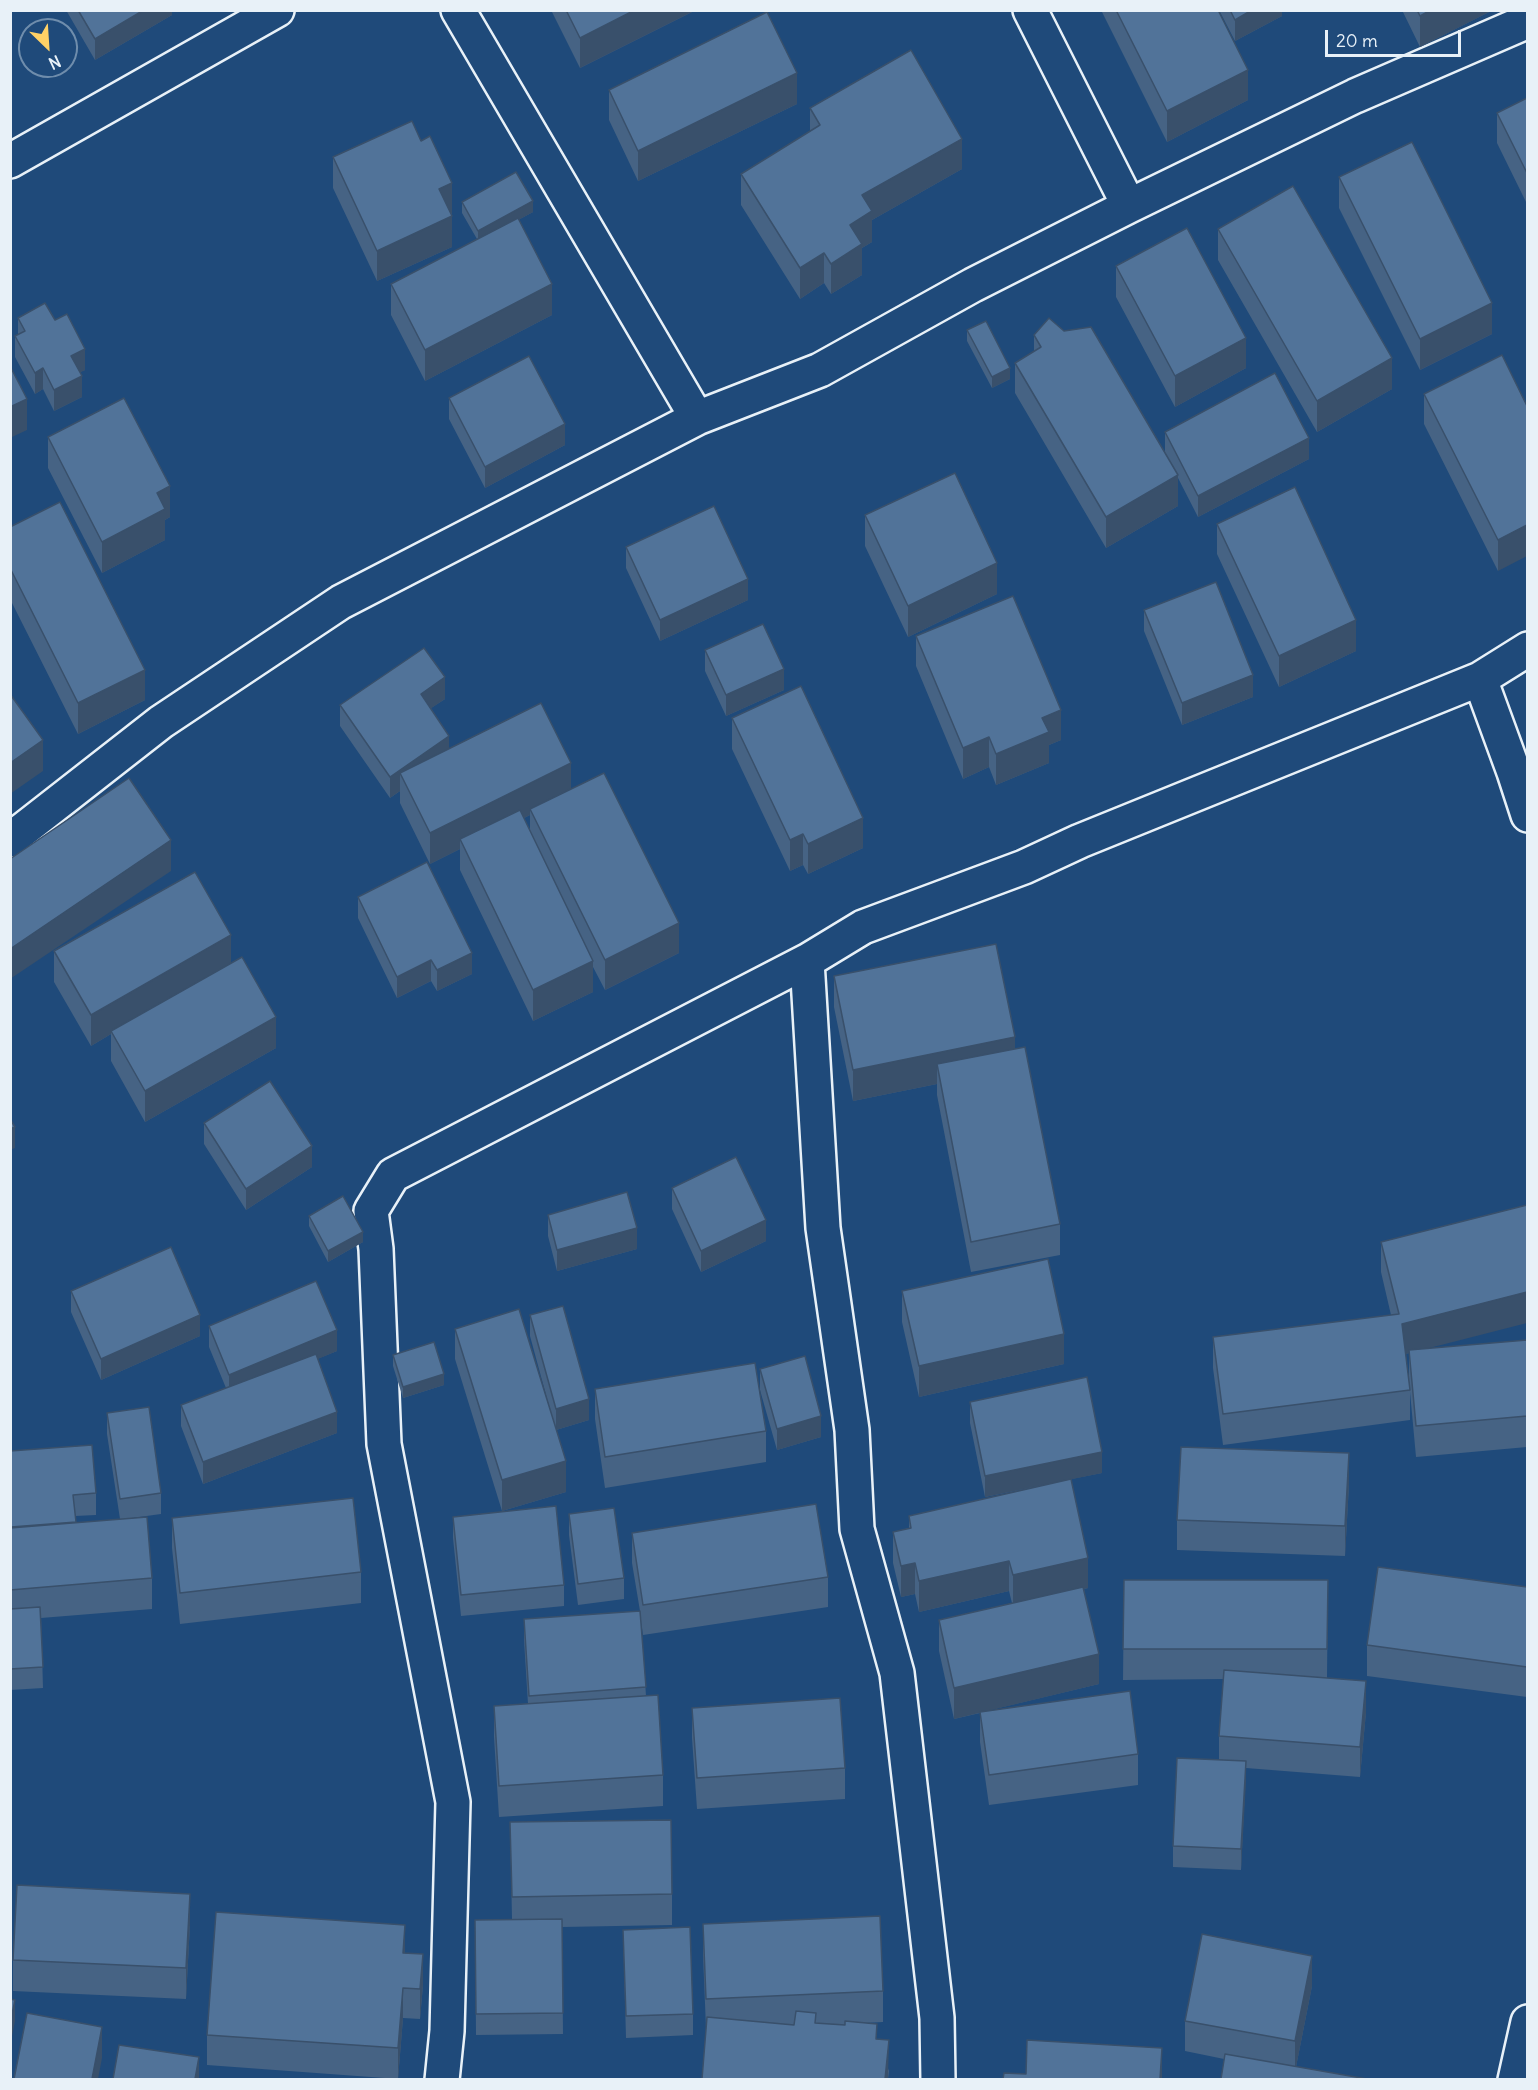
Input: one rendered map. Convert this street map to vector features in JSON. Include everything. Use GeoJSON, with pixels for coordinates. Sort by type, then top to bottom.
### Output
{"type":"FeatureCollection","features":[{"type":"Feature","properties":{"kind":"street"},"geometry":{"type":"LineString","coordinates":[[10,161],[277,10]]}},
{"type":"Feature","properties":{"kind":"street"},"geometry":{"type":"LineString","coordinates":[[458,10],[697,418]]}},
{"type":"Feature","properties":{"kind":"street"},"geometry":{"type":"LineString","coordinates":[[1030,10],[1130,206]]}},
{"type":"Feature","properties":{"kind":"street"},"geometry":{"type":"LineString","coordinates":[[10,840],[161,722],[341,602],[697,418],[820,370],[973,285],[1130,206],[1355,96],[1527,21]]}},
{"type":"Feature","properties":{"kind":"street"},"geometry":{"type":"LineString","coordinates":[[442,2079],[447,2031],[453,1802],[384,1444],[376,1249],[371,1210],[393,1174],[807,961],[863,927],[1024,867],[1080,841],[1480,678],[1527,649]]}},
{"type":"Feature","properties":{"kind":"street"},"geometry":{"type":"LineString","coordinates":[[1480,678],[1527,815]]}},
{"type":"Feature","properties":{"kind":"street"},"geometry":{"type":"LineString","coordinates":[[807,961],[823,1228],[852,1430],[857,1529],[897,1673],[937,2018],[938,2079]]}},
{"type":"Feature","properties":{"kind":"street"},"geometry":{"type":"LineString","coordinates":[[1515,2079],[1527,2022]]}},
{"type":"Feature","properties":{"kind":"building"},"geometry":{"type":"Polygon","coordinates":[[[78,10],[144,10],[95,39],[78,10]]]}},
{"type":"Feature","properties":{"kind":"building"},"geometry":{"type":"Polygon","coordinates":[[[566,10],[635,10],[580,38],[566,10]]]}},
{"type":"Feature","properties":{"kind":"building"},"geometry":{"type":"Polygon","coordinates":[[[1116,10],[1218,10],[1248,70],[1167,111],[1116,10]]]}},
{"type":"Feature","properties":{"kind":"building"},"geometry":{"type":"Polygon","coordinates":[[[1230,10],[1252,10],[1235,20],[1230,10]]]}},
{"type":"Feature","properties":{"kind":"building"},"geometry":{"type":"Polygon","coordinates":[[[1417,10],[1431,10],[1420,16],[1417,10]]]}},
{"type":"Feature","properties":{"kind":"building"},"geometry":{"type":"Polygon","coordinates":[[[767,12],[797,73],[638,151],[609,90],[767,12]]]}},
{"type":"Feature","properties":{"kind":"building"},"geometry":{"type":"Polygon","coordinates":[[[911,50],[962,139],[862,195],[872,211],[850,225],[862,244],[831,264],[824,253],[800,268],[741,174],[820,125],[810,108],[911,50]]]}},
{"type":"Feature","properties":{"kind":"building"},"geometry":{"type":"Polygon","coordinates":[[[1527,98],[1527,173],[1497,113],[1527,98]]]}},
{"type":"Feature","properties":{"kind":"building"},"geometry":{"type":"Polygon","coordinates":[[[412,121],[421,141],[430,136],[452,183],[439,189],[452,216],[377,251],[333,157],[412,121]]]}},
{"type":"Feature","properties":{"kind":"building"},"geometry":{"type":"Polygon","coordinates":[[[1412,142],[1492,303],[1420,339],[1339,177],[1412,142]]]}},
{"type":"Feature","properties":{"kind":"building"},"geometry":{"type":"Polygon","coordinates":[[[516,172],[533,201],[478,231],[462,202],[516,172]]]}},
{"type":"Feature","properties":{"kind":"building"},"geometry":{"type":"Polygon","coordinates":[[[1293,186],[1392,358],[1317,401],[1218,229],[1293,186]]]}},
{"type":"Feature","properties":{"kind":"building"},"geometry":{"type":"Polygon","coordinates":[[[518,218],[552,284],[425,350],[391,284],[518,218]]]}},
{"type":"Feature","properties":{"kind":"building"},"geometry":{"type":"Polygon","coordinates":[[[1187,228],[1246,338],[1175,376],[1116,266],[1187,228]]]}},
{"type":"Feature","properties":{"kind":"building"},"geometry":{"type":"Polygon","coordinates":[[[45,303],[55,320],[67,314],[85,349],[71,356],[82,376],[54,390],[43,368],[35,373],[15,336],[25,331],[18,318],[45,303]]]}},
{"type":"Feature","properties":{"kind":"building"},"geometry":{"type":"Polygon","coordinates":[[[1049,318],[1064,331],[1091,327],[1178,475],[1106,517],[1015,363],[1041,347],[1034,335],[1049,318]]]}},
{"type":"Feature","properties":{"kind":"building"},"geometry":{"type":"Polygon","coordinates":[[[986,321],[1010,368],[992,377],[967,330],[986,321]]]}},
{"type":"Feature","properties":{"kind":"building"},"geometry":{"type":"Polygon","coordinates":[[[1502,355],[1527,406],[1527,525],[1498,540],[1424,394],[1502,355]]]}},
{"type":"Feature","properties":{"kind":"building"},"geometry":{"type":"Polygon","coordinates":[[[529,356],[565,424],[485,467],[449,398],[529,356]]]}},
{"type":"Feature","properties":{"kind":"building"},"geometry":{"type":"Polygon","coordinates":[[[10,366],[27,399],[10,407],[10,366]]]}},
{"type":"Feature","properties":{"kind":"building"},"geometry":{"type":"Polygon","coordinates":[[[1275,373],[1309,438],[1198,496],[1165,432],[1275,373]]]}},
{"type":"Feature","properties":{"kind":"building"},"geometry":{"type":"Polygon","coordinates":[[[124,398],[170,486],[157,493],[165,509],[102,542],[48,437],[124,398]]]}},
{"type":"Feature","properties":{"kind":"building"},"geometry":{"type":"Polygon","coordinates":[[[955,473],[997,563],[908,606],[865,515],[955,473]]]}},
{"type":"Feature","properties":{"kind":"building"},"geometry":{"type":"Polygon","coordinates":[[[1295,487],[1356,620],[1279,656],[1217,524],[1295,487]]]}},
{"type":"Feature","properties":{"kind":"building"},"geometry":{"type":"Polygon","coordinates":[[[60,502],[145,670],[78,703],[10,568],[10,527],[60,502]]]}},
{"type":"Feature","properties":{"kind":"building"},"geometry":{"type":"Polygon","coordinates":[[[714,506],[748,579],[660,620],[626,547],[714,506]]]}},
{"type":"Feature","properties":{"kind":"building"},"geometry":{"type":"Polygon","coordinates":[[[1216,582],[1253,675],[1182,703],[1144,610],[1216,582]]]}},
{"type":"Feature","properties":{"kind":"building"},"geometry":{"type":"Polygon","coordinates":[[[1013,596],[1061,710],[1042,718],[1049,732],[996,754],[989,737],[963,748],[916,636],[1013,596]]]}},
{"type":"Feature","properties":{"kind":"building"},"geometry":{"type":"Polygon","coordinates":[[[763,624],[784,669],[726,695],[705,650],[763,624]]]}},
{"type":"Feature","properties":{"kind":"building"},"geometry":{"type":"Polygon","coordinates":[[[424,648],[445,677],[421,694],[449,736],[390,777],[340,705],[424,648]]]}},
{"type":"Feature","properties":{"kind":"building"},"geometry":{"type":"Polygon","coordinates":[[[801,686],[863,818],[808,844],[803,834],[790,840],[732,718],[801,686]]]}},
{"type":"Feature","properties":{"kind":"building"},"geometry":{"type":"Polygon","coordinates":[[[10,694],[43,740],[10,763],[10,694]]]}},
{"type":"Feature","properties":{"kind":"building"},"geometry":{"type":"Polygon","coordinates":[[[541,703],[571,763],[430,833],[400,773],[541,703]]]}},
{"type":"Feature","properties":{"kind":"building"},"geometry":{"type":"Polygon","coordinates":[[[604,773],[679,923],[605,960],[530,809],[604,773]]]}},
{"type":"Feature","properties":{"kind":"building"},"geometry":{"type":"Polygon","coordinates":[[[129,778],[171,840],[10,949],[10,859],[129,778]]]}},
{"type":"Feature","properties":{"kind":"building"},"geometry":{"type":"Polygon","coordinates":[[[520,810],[593,961],[533,990],[460,839],[520,810]]]}},
{"type":"Feature","properties":{"kind":"building"},"geometry":{"type":"Polygon","coordinates":[[[427,862],[472,953],[437,970],[431,960],[397,977],[358,897],[427,862]]]}},
{"type":"Feature","properties":{"kind":"building"},"geometry":{"type":"Polygon","coordinates":[[[195,872],[231,935],[91,1015],[54,951],[195,872]]]}},
{"type":"Feature","properties":{"kind":"building"},"geometry":{"type":"Polygon","coordinates":[[[996,944],[1015,1037],[853,1070],[834,976],[996,944]]]}},
{"type":"Feature","properties":{"kind":"building"},"geometry":{"type":"Polygon","coordinates":[[[242,957],[276,1017],[145,1091],[111,1031],[242,957]]]}},
{"type":"Feature","properties":{"kind":"building"},"geometry":{"type":"Polygon","coordinates":[[[1025,1047],[1060,1224],[971,1242],[937,1064],[1025,1047]]]}},
{"type":"Feature","properties":{"kind":"building"},"geometry":{"type":"Polygon","coordinates":[[[270,1081],[312,1146],[246,1189],[204,1123],[270,1081]]]}},
{"type":"Feature","properties":{"kind":"building"},"geometry":{"type":"Polygon","coordinates":[[[10,1119],[15,1127],[10,1129],[10,1119]]]}},
{"type":"Feature","properties":{"kind":"building"},"geometry":{"type":"Polygon","coordinates":[[[736,1157],[766,1220],[701,1251],[672,1188],[736,1157]]]}},
{"type":"Feature","properties":{"kind":"building"},"geometry":{"type":"Polygon","coordinates":[[[627,1192],[637,1228],[557,1250],[548,1215],[627,1192]]]}},
{"type":"Feature","properties":{"kind":"building"},"geometry":{"type":"Polygon","coordinates":[[[343,1196],[363,1232],[328,1251],[309,1216],[343,1196]]]}},
{"type":"Feature","properties":{"kind":"building"},"geometry":{"type":"Polygon","coordinates":[[[1527,1205],[1527,1292],[1402,1324],[1410,1390],[1223,1414],[1213,1337],[1399,1314],[1381,1242],[1527,1205]]]}},
{"type":"Feature","properties":{"kind":"building"},"geometry":{"type":"Polygon","coordinates":[[[171,1247],[200,1315],[101,1359],[71,1291],[171,1247]]]}},
{"type":"Feature","properties":{"kind":"building"},"geometry":{"type":"Polygon","coordinates":[[[1048,1259],[1064,1334],[919,1366],[902,1291],[1048,1259]]]}},
{"type":"Feature","properties":{"kind":"building"},"geometry":{"type":"Polygon","coordinates":[[[316,1281],[337,1330],[229,1375],[209,1326],[316,1281]]]}},
{"type":"Feature","properties":{"kind":"building"},"geometry":{"type":"Polygon","coordinates":[[[563,1306],[589,1399],[556,1409],[530,1315],[563,1306]]]}},
{"type":"Feature","properties":{"kind":"building"},"geometry":{"type":"Polygon","coordinates":[[[519,1309],[566,1461],[502,1480],[455,1329],[519,1309]]]}},
{"type":"Feature","properties":{"kind":"building"},"geometry":{"type":"Polygon","coordinates":[[[1527,1340],[1527,1416],[1416,1426],[1409,1350],[1527,1340]]]}},
{"type":"Feature","properties":{"kind":"building"},"geometry":{"type":"Polygon","coordinates":[[[434,1342],[444,1374],[403,1387],[393,1355],[434,1342]]]}},
{"type":"Feature","properties":{"kind":"building"},"geometry":{"type":"Polygon","coordinates":[[[316,1354],[337,1412],[203,1462],[181,1405],[316,1354]]]}},
{"type":"Feature","properties":{"kind":"building"},"geometry":{"type":"Polygon","coordinates":[[[805,1356],[821,1416],[777,1429],[760,1369],[805,1356]]]}},
{"type":"Feature","properties":{"kind":"building"},"geometry":{"type":"Polygon","coordinates":[[[755,1363],[766,1431],[605,1457],[595,1389],[755,1363]]]}},
{"type":"Feature","properties":{"kind":"building"},"geometry":{"type":"Polygon","coordinates":[[[1087,1377],[1102,1452],[985,1476],[970,1402],[1087,1377]]]}},
{"type":"Feature","properties":{"kind":"building"},"geometry":{"type":"Polygon","coordinates":[[[149,1407],[161,1493],[120,1499],[107,1413],[149,1407]]]}},
{"type":"Feature","properties":{"kind":"building"},"geometry":{"type":"Polygon","coordinates":[[[92,1445],[96,1493],[73,1495],[76,1522],[11,1527],[10,1451],[92,1445]]]}},
{"type":"Feature","properties":{"kind":"building"},"geometry":{"type":"Polygon","coordinates":[[[1181,1447],[1349,1453],[1345,1526],[1177,1520],[1181,1447]]]}},
{"type":"Feature","properties":{"kind":"building"},"geometry":{"type":"Polygon","coordinates":[[[1071,1479],[1088,1558],[1013,1575],[1009,1561],[919,1581],[915,1563],[901,1566],[893,1532],[911,1528],[909,1516],[1071,1479]]]}},
{"type":"Feature","properties":{"kind":"building"},"geometry":{"type":"Polygon","coordinates":[[[353,1498],[361,1572],[180,1593],[172,1518],[353,1498]]]}},
{"type":"Feature","properties":{"kind":"building"},"geometry":{"type":"Polygon","coordinates":[[[816,1504],[828,1577],[643,1605],[632,1533],[816,1504]]]}},
{"type":"Feature","properties":{"kind":"building"},"geometry":{"type":"Polygon","coordinates":[[[556,1506],[564,1585],[461,1595],[453,1517],[556,1506]]]}},
{"type":"Feature","properties":{"kind":"building"},"geometry":{"type":"Polygon","coordinates":[[[614,1508],[624,1578],[578,1584],[569,1514],[614,1508]]]}},
{"type":"Feature","properties":{"kind":"building"},"geometry":{"type":"Polygon","coordinates":[[[147,1517],[152,1578],[10,1590],[10,1528],[147,1517]]]}},
{"type":"Feature","properties":{"kind":"building"},"geometry":{"type":"Polygon","coordinates":[[[1378,1567],[1527,1587],[1527,1667],[1367,1645],[1378,1567]]]}},
{"type":"Feature","properties":{"kind":"building"},"geometry":{"type":"Polygon","coordinates":[[[1124,1580],[1328,1580],[1327,1649],[1123,1649],[1124,1580]]]}},
{"type":"Feature","properties":{"kind":"building"},"geometry":{"type":"Polygon","coordinates":[[[1083,1587],[1099,1654],[954,1688],[939,1620],[1083,1587]]]}},
{"type":"Feature","properties":{"kind":"building"},"geometry":{"type":"Polygon","coordinates":[[[40,1607],[43,1667],[10,1669],[10,1609],[40,1607]]]}},
{"type":"Feature","properties":{"kind":"building"},"geometry":{"type":"Polygon","coordinates":[[[640,1611],[646,1687],[529,1696],[524,1619],[640,1611]]]}},
{"type":"Feature","properties":{"kind":"building"},"geometry":{"type":"Polygon","coordinates":[[[1224,1670],[1366,1681],[1360,1747],[1219,1736],[1224,1670]]]}},
{"type":"Feature","properties":{"kind":"building"},"geometry":{"type":"Polygon","coordinates":[[[1130,1691],[1138,1754],[989,1775],[980,1712],[1130,1691]]]}},
{"type":"Feature","properties":{"kind":"building"},"geometry":{"type":"Polygon","coordinates":[[[658,1695],[663,1775],[499,1786],[494,1706],[658,1695]]]}},
{"type":"Feature","properties":{"kind":"building"},"geometry":{"type":"Polygon","coordinates":[[[840,1698],[845,1768],[697,1778],[692,1708],[840,1698]]]}},
{"type":"Feature","properties":{"kind":"building"},"geometry":{"type":"Polygon","coordinates":[[[1177,1758],[1246,1761],[1241,1849],[1173,1846],[1177,1758]]]}},
{"type":"Feature","properties":{"kind":"building"},"geometry":{"type":"Polygon","coordinates":[[[671,1820],[672,1894],[512,1897],[510,1822],[671,1820]]]}},
{"type":"Feature","properties":{"kind":"building"},"geometry":{"type":"Polygon","coordinates":[[[17,1885],[190,1894],[186,1968],[13,1960],[17,1885]]]}},
{"type":"Feature","properties":{"kind":"building"},"geometry":{"type":"Polygon","coordinates":[[[216,1912],[405,1925],[403,1953],[423,1954],[420,1989],[403,1988],[398,2048],[207,2035],[216,1912]]]}},
{"type":"Feature","properties":{"kind":"building"},"geometry":{"type":"Polygon","coordinates":[[[880,1916],[883,1991],[706,1999],[703,1924],[880,1916]]]}},
{"type":"Feature","properties":{"kind":"building"},"geometry":{"type":"Polygon","coordinates":[[[562,1919],[563,2013],[476,2014],[475,1920],[562,1919]]]}},
{"type":"Feature","properties":{"kind":"building"},"geometry":{"type":"Polygon","coordinates":[[[690,1927],[693,2014],[626,2016],[623,1930],[690,1927]]]}},
{"type":"Feature","properties":{"kind":"building"},"geometry":{"type":"Polygon","coordinates":[[[1202,1934],[1312,1956],[1295,2041],[1185,2021],[1202,1934]]]}},
{"type":"Feature","properties":{"kind":"building"},"geometry":{"type":"Polygon","coordinates":[[[10,1999],[15,2000],[10,2024],[10,1999]]]}},
{"type":"Feature","properties":{"kind":"building"},"geometry":{"type":"Polygon","coordinates":[[[796,2011],[816,2013],[815,2023],[845,2025],[845,2021],[877,2024],[876,2039],[889,2040],[885,2079],[702,2079],[707,2017],[794,2025],[796,2011]]]}},
{"type":"Feature","properties":{"kind":"building"},"geometry":{"type":"Polygon","coordinates":[[[27,2013],[102,2027],[92,2079],[14,2079],[27,2013]]]}},
{"type":"Feature","properties":{"kind":"building"},"geometry":{"type":"Polygon","coordinates":[[[1027,2040],[1162,2048],[1160,2079],[1003,2079],[1004,2073],[1026,2074],[1027,2040]]]}},
{"type":"Feature","properties":{"kind":"building"},"geometry":{"type":"Polygon","coordinates":[[[119,2045],[199,2057],[195,2079],[113,2079],[119,2045]]]}},
{"type":"Feature","properties":{"kind":"building"},"geometry":{"type":"Polygon","coordinates":[[[1225,2054],[1367,2079],[1221,2079],[1225,2054]]]}}]}
